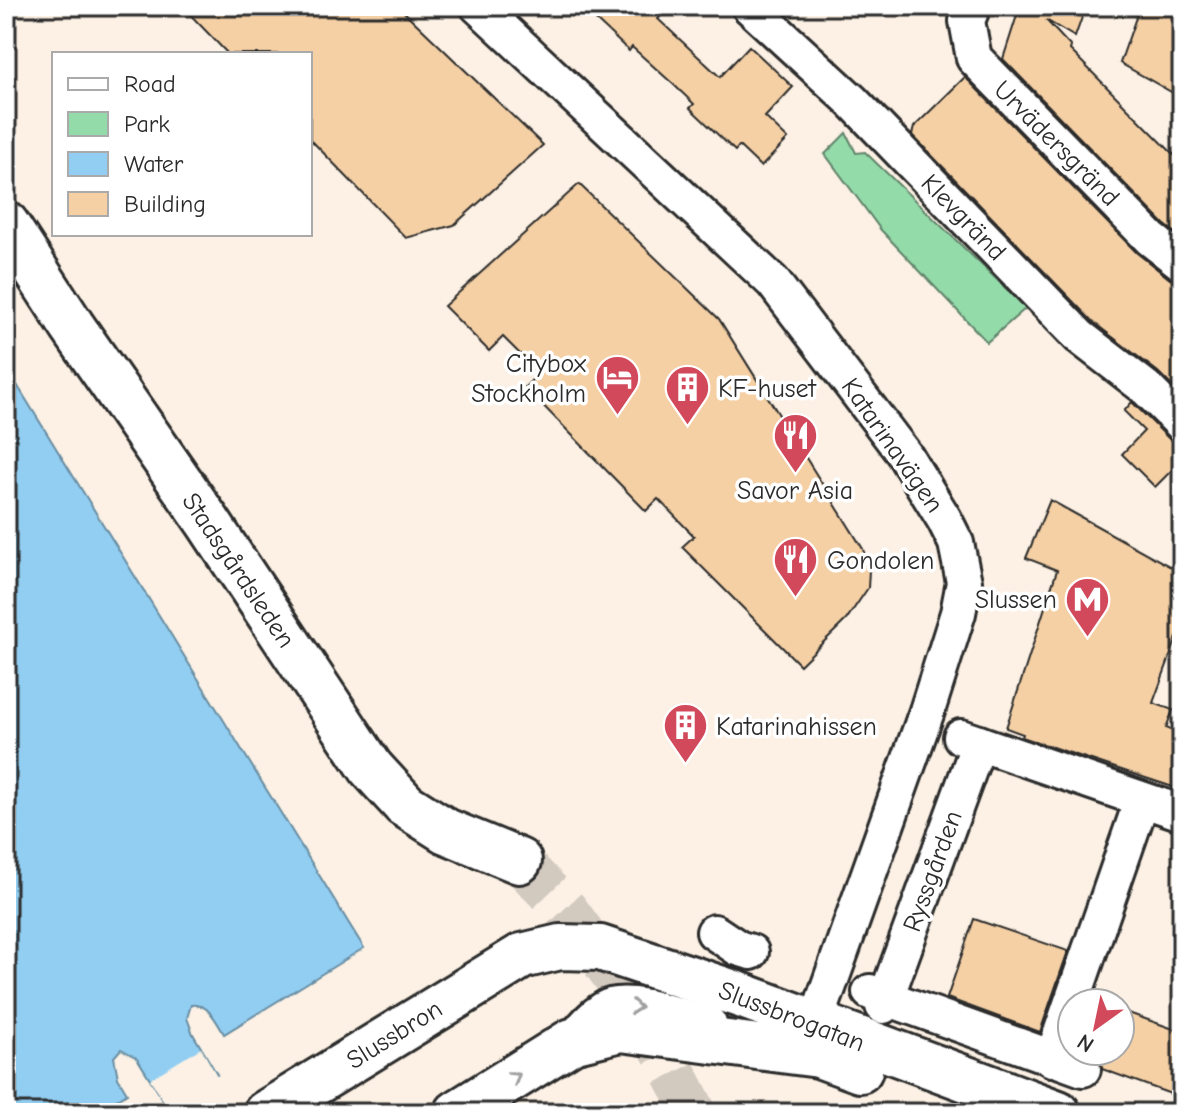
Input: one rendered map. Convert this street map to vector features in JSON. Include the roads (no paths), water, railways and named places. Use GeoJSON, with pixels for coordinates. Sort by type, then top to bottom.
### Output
{"type":"FeatureCollection","features":[{"type":"Feature","properties":{"kind":"main road","name":"Stadsgårdsleden"},"geometry":{"type":"LineString","coordinates":[[6,224],[371,768],[405,805],[504,867],[424,847],[390,825],[354,779],[194,524],[6,250]]}},
{"type":"Feature","properties":{"kind":"main road","name":"Slussbrogatan"},"geometry":{"type":"LineString","coordinates":[[522,956],[560,947],[600,948],[743,996],[818,1040],[981,1113]]}},
{"type":"Feature","properties":{"kind":"main road","name":"Slussbron"},"geometry":{"type":"LineString","coordinates":[[266,1113],[522,956]]}},
{"type":"Feature","properties":{"kind":"main road","name":"Slussbrogatan"},"geometry":{"type":"LineString","coordinates":[[457,1113],[572,1041],[621,1029],[818,1040],[1058,1113]]}},
{"type":"Feature","properties":{"kind":"street","name":"Katarinavägen"},"geometry":{"type":"LineString","coordinates":[[478,6],[773,282],[904,454],[956,543],[964,582],[958,613],[927,711],[846,933],[818,1040]]}},
{"type":"Feature","properties":{"kind":"street","name":"Klevgränd"},"geometry":{"type":"LineString","coordinates":[[749,6],[852,101],[1080,337],[1146,388],[1182,424]]}},
{"type":"Feature","properties":{"kind":"street","name":"Urvädersgränd"},"geometry":{"type":"LineString","coordinates":[[973,6],[967,21],[974,58],[1151,239],[1182,263]]}},
{"type":"Feature","properties":{"kind":"street","name":"Ryssgården"},"geometry":{"type":"LineString","coordinates":[[1142,800],[1099,940],[1067,1064],[880,999],[970,740],[1178,812]]}},
{"type":"Feature","properties":{"kind":"water"},"geometry":{"type":"Polygon","coordinates":[[[6,367],[364,948],[224,1034],[207,1010],[191,1005],[187,1018],[193,1034],[240,1113],[171,1113],[137,1058],[121,1049],[114,1057],[118,1078],[127,1093],[95,1113],[6,1113],[6,367]]]}},
{"type":"Feature","properties":{"kind":"tunnel"},"geometry":{"type":"LineString","coordinates":[[519,861],[566,910],[649,1024],[695,1113]]}},
{"type":"Feature","properties":{"kind":"place","name":"Citybox Stockholm"},"geometry":{"type":"Point","coordinates":[617,417]}},
{"type":"Feature","properties":{"kind":"place","name":"KF-huset"},"geometry":{"type":"Point","coordinates":[687,427]}},
{"type":"Feature","properties":{"kind":"place","name":"Savor Asia"},"geometry":{"type":"Point","coordinates":[795,474]}},
{"type":"Feature","properties":{"kind":"place","name":"Gondolen"},"geometry":{"type":"Point","coordinates":[796,599]}},
{"type":"Feature","properties":{"kind":"place","name":"Slussen"},"geometry":{"type":"Point","coordinates":[1088,638]}},
{"type":"Feature","properties":{"kind":"place","name":"Katarinahissen"},"geometry":{"type":"Point","coordinates":[685,765]}}]}
